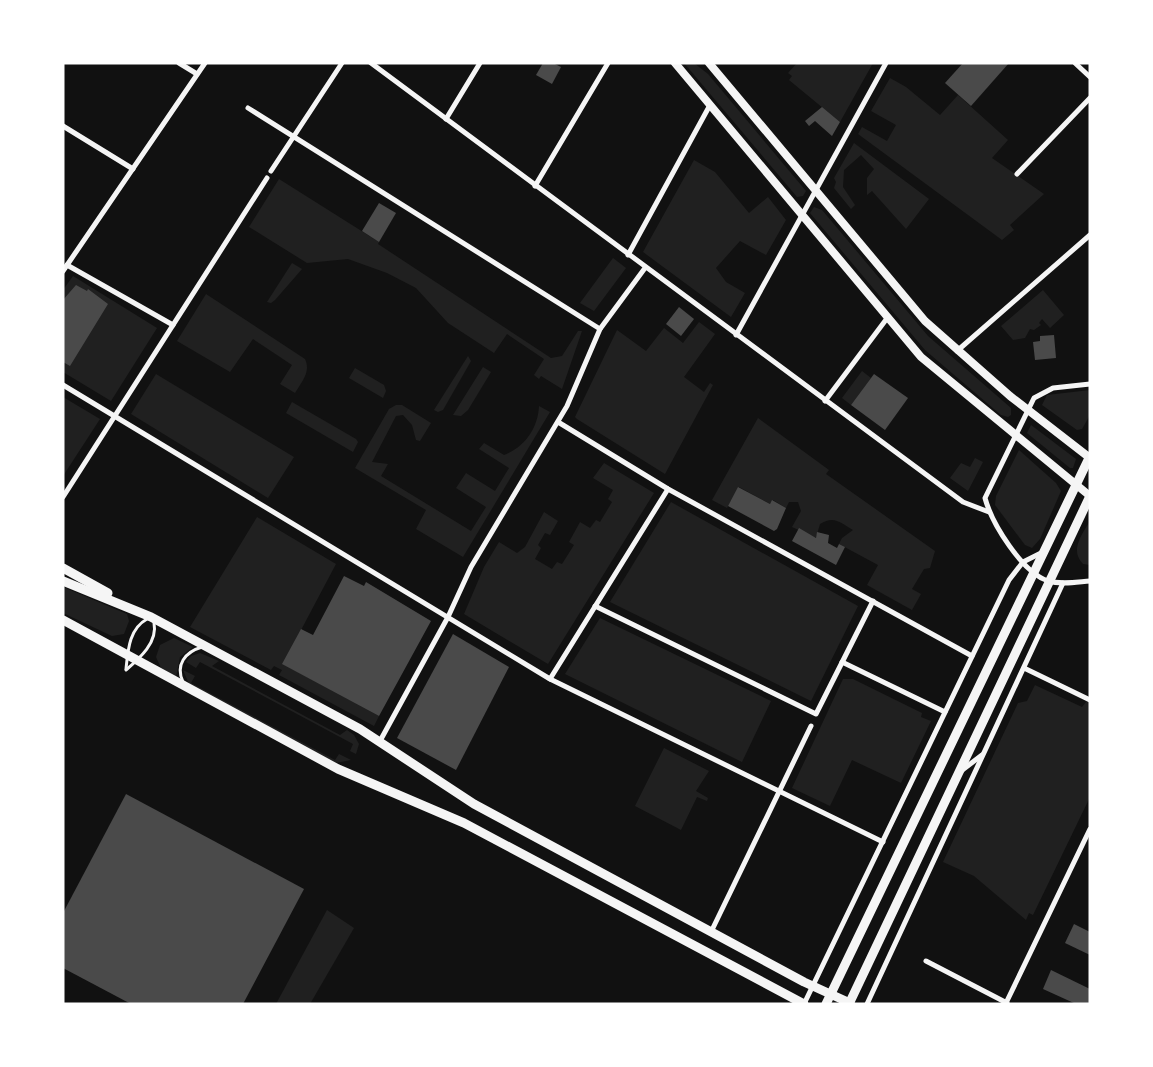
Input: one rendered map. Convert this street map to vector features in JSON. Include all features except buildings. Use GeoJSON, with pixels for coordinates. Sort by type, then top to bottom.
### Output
{"type":"FeatureCollection","features":[{"type":"Feature","properties":{"kind":"main road"},"geometry":{"type":"LineString","coordinates":[[63,568],[380,741],[474,804],[813,987],[828,1000],[850,1004],[1090,496],[921,357],[675,63]]}},
{"type":"Feature","properties":{"kind":"main road"},"geometry":{"type":"LineString","coordinates":[[709,63],[925,321],[1027,410],[1090,457],[828,1000]]}},
{"type":"Feature","properties":{"kind":"main road"},"geometry":{"type":"LineString","coordinates":[[63,581],[128,605]]}},
{"type":"Feature","properties":{"kind":"main road"},"geometry":{"type":"LineString","coordinates":[[63,620],[338,770],[464,823],[804,1004]]}},
{"type":"Feature","properties":{"kind":"street"},"geometry":{"type":"LineString","coordinates":[[179,63],[197,74]]}},
{"type":"Feature","properties":{"kind":"street"},"geometry":{"type":"LineString","coordinates":[[67,265],[205,63]]}},
{"type":"Feature","properties":{"kind":"street"},"geometry":{"type":"LineString","coordinates":[[271,171],[342,63]]}},
{"type":"Feature","properties":{"kind":"street"},"geometry":{"type":"LineString","coordinates":[[371,63],[963,502],[989,512]]}},
{"type":"Feature","properties":{"kind":"street"},"geometry":{"type":"LineString","coordinates":[[446,119],[480,63]]}},
{"type":"Feature","properties":{"kind":"street"},"geometry":{"type":"LineString","coordinates":[[535,186],[608,63]]}},
{"type":"Feature","properties":{"kind":"street"},"geometry":{"type":"LineString","coordinates":[[736,334],[886,63]]}},
{"type":"Feature","properties":{"kind":"street"},"geometry":{"type":"LineString","coordinates":[[1075,63],[1090,77]]}},
{"type":"Feature","properties":{"kind":"street"},"geometry":{"type":"LineString","coordinates":[[1017,174],[1090,98]]}},
{"type":"Feature","properties":{"kind":"street"},"geometry":{"type":"LineString","coordinates":[[628,255],[710,105]]}},
{"type":"Feature","properties":{"kind":"street"},"geometry":{"type":"LineString","coordinates":[[248,108],[600,329]]}},
{"type":"Feature","properties":{"kind":"street"},"geometry":{"type":"LineString","coordinates":[[63,126],[133,169]]}},
{"type":"Feature","properties":{"kind":"street"},"geometry":{"type":"LineString","coordinates":[[63,497],[267,178]]}},
{"type":"Feature","properties":{"kind":"street"},"geometry":{"type":"LineString","coordinates":[[957,351],[1090,236]]}},
{"type":"Feature","properties":{"kind":"street"},"geometry":{"type":"LineString","coordinates":[[63,255],[67,265],[172,325]]}},
{"type":"Feature","properties":{"kind":"street"},"geometry":{"type":"LineString","coordinates":[[380,741],[448,617],[471,567],[558,422],[600,329],[645,268]]}},
{"type":"Feature","properties":{"kind":"street"},"geometry":{"type":"LineString","coordinates":[[825,401],[888,317]]}},
{"type":"Feature","properties":{"kind":"street"},"geometry":{"type":"LineString","coordinates":[[1090,384],[1042,392],[1034,398],[985,498],[989,512],[1033,573],[1049,581],[1063,583],[1090,581]]}},
{"type":"Feature","properties":{"kind":"street"},"geometry":{"type":"LineString","coordinates":[[63,385],[550,679],[883,842]]}},
{"type":"Feature","properties":{"kind":"street"},"geometry":{"type":"LineString","coordinates":[[558,422],[668,489],[972,656]]}},
{"type":"Feature","properties":{"kind":"street"},"geometry":{"type":"LineString","coordinates":[[550,679],[668,489]]}},
{"type":"Feature","properties":{"kind":"street"},"geometry":{"type":"LineString","coordinates":[[804,1004],[1009,580],[1023,562],[1043,552]]}},
{"type":"Feature","properties":{"kind":"street"},"geometry":{"type":"LineString","coordinates":[[867,1004],[896,946],[1063,583]]}},
{"type":"Feature","properties":{"kind":"street"},"geometry":{"type":"LineString","coordinates":[[595,606],[816,714],[873,601]]}},
{"type":"Feature","properties":{"kind":"street"},"geometry":{"type":"LineString","coordinates":[[842,662],[945,712]]}},
{"type":"Feature","properties":{"kind":"street"},"geometry":{"type":"LineString","coordinates":[[1024,668],[1090,700]]}},
{"type":"Feature","properties":{"kind":"street"},"geometry":{"type":"LineString","coordinates":[[711,932],[811,726]]}},
{"type":"Feature","properties":{"kind":"street"},"geometry":{"type":"LineString","coordinates":[[958,774],[984,753]]}},
{"type":"Feature","properties":{"kind":"street"},"geometry":{"type":"LineString","coordinates":[[926,961],[1008,1003],[1090,829]]}},
{"type":"Feature","properties":{"kind":"lane"},"geometry":{"type":"LineString","coordinates":[[152,617],[154,637],[137,661],[126,670],[127,655],[136,628],[152,617]]}},
{"type":"Feature","properties":{"kind":"lane"},"geometry":{"type":"LineString","coordinates":[[185,687],[180,675],[180,664],[185,655],[207,646]]}},
{"type":"Feature","properties":{"kind":"shaded area"},"geometry":{"type":"Polygon","coordinates":[[[684,63],[694,63],[708,74],[806,191],[803,196],[797,197],[684,63]]]}},
{"type":"Feature","properties":{"kind":"shaded area"},"geometry":{"type":"Polygon","coordinates":[[[797,63],[873,63],[840,122],[789,80],[792,76],[788,73],[797,63]]]}},
{"type":"Feature","properties":{"kind":"shaded area"},"geometry":{"type":"Polygon","coordinates":[[[890,78],[906,87],[940,115],[958,95],[1008,140],[992,158],[1044,194],[1010,225],[1014,230],[1002,240],[858,134],[862,127],[887,141],[896,125],[871,111],[890,78]]]}},
{"type":"Feature","properties":{"kind":"shaded area"},"geometry":{"type":"Polygon","coordinates":[[[854,143],[929,199],[906,229],[872,191],[867,195],[867,178],[874,169],[861,155],[844,170],[843,187],[855,205],[851,209],[834,188],[836,182],[834,178],[854,143]]]}},
{"type":"Feature","properties":{"kind":"shaded area"},"geometry":{"type":"Polygon","coordinates":[[[694,160],[715,172],[749,213],[768,197],[786,220],[766,255],[740,241],[716,268],[726,282],[745,293],[731,317],[643,252],[694,160]]]}},
{"type":"Feature","properties":{"kind":"shaded area"},"geometry":{"type":"Polygon","coordinates":[[[279,179],[379,242],[378,244],[551,358],[562,356],[578,331],[582,331],[562,389],[541,376],[539,379],[534,375],[544,359],[507,334],[494,353],[448,323],[416,288],[387,273],[348,259],[307,263],[249,227],[279,179]]]}},
{"type":"Feature","properties":{"kind":"shaded area"},"geometry":{"type":"Polygon","coordinates":[[[814,207],[822,210],[928,336],[1011,408],[1011,415],[1008,417],[1001,415],[925,350],[810,213],[814,207]]]}},
{"type":"Feature","properties":{"kind":"shaded area"},"geometry":{"type":"Polygon","coordinates":[[[613,258],[626,268],[594,311],[580,303],[613,258]]]}},
{"type":"Feature","properties":{"kind":"shaded area"},"geometry":{"type":"Polygon","coordinates":[[[292,263],[302,269],[275,300],[271,303],[267,302],[292,263]]]}},
{"type":"Feature","properties":{"kind":"shaded area"},"geometry":{"type":"Polygon","coordinates":[[[73,276],[157,328],[111,401],[63,372],[63,290],[73,276]]]}},
{"type":"Feature","properties":{"kind":"shaded area"},"geometry":{"type":"Polygon","coordinates":[[[1043,290],[1064,315],[1050,328],[1042,319],[1039,323],[1041,325],[1034,330],[1030,329],[1025,338],[1013,340],[1001,326],[1043,290]]]}},
{"type":"Feature","properties":{"kind":"shaded area"},"geometry":{"type":"Polygon","coordinates":[[[206,294],[305,359],[306,372],[295,393],[280,384],[292,365],[253,339],[230,372],[177,341],[206,294]]]}},
{"type":"Feature","properties":{"kind":"shaded area"},"geometry":{"type":"Polygon","coordinates":[[[699,322],[715,334],[684,377],[704,392],[710,383],[713,385],[665,474],[575,417],[617,330],[646,351],[664,328],[683,343],[699,322]]]}},
{"type":"Feature","properties":{"kind":"shaded area"},"geometry":{"type":"Polygon","coordinates":[[[468,356],[471,361],[443,410],[438,412],[434,410],[468,356]]]}},
{"type":"Feature","properties":{"kind":"shaded area"},"geometry":{"type":"Polygon","coordinates":[[[483,367],[491,372],[468,410],[461,416],[453,415],[483,367]]]}},
{"type":"Feature","properties":{"kind":"shaded area"},"geometry":{"type":"Polygon","coordinates":[[[355,368],[384,385],[386,391],[383,398],[349,378],[355,368]]]}},
{"type":"Feature","properties":{"kind":"shaded area"},"geometry":{"type":"Polygon","coordinates":[[[862,371],[871,378],[851,405],[842,398],[862,371]]]}},
{"type":"Feature","properties":{"kind":"shaded area"},"geometry":{"type":"Polygon","coordinates":[[[156,374],[294,457],[268,498],[131,414],[156,374]]]}},
{"type":"Feature","properties":{"kind":"shaded area"},"geometry":{"type":"Polygon","coordinates":[[[1090,390],[1090,415],[1082,429],[1077,430],[1042,405],[1047,395],[1090,390]]]}},
{"type":"Feature","properties":{"kind":"shaded area"},"geometry":{"type":"Polygon","coordinates":[[[63,397],[100,419],[63,476],[63,397]]]}},
{"type":"Feature","properties":{"kind":"shaded area"},"geometry":{"type":"Polygon","coordinates":[[[292,402],[356,439],[358,442],[353,452],[286,413],[292,402]]]}},
{"type":"Feature","properties":{"kind":"shaded area"},"geometry":{"type":"Polygon","coordinates":[[[402,405],[431,423],[420,441],[416,440],[412,425],[403,415],[396,416],[372,462],[388,464],[381,476],[471,531],[486,507],[456,488],[466,473],[495,491],[509,468],[479,449],[484,443],[504,455],[518,447],[529,436],[536,422],[539,406],[550,412],[463,557],[416,529],[426,510],[355,468],[389,409],[402,405]]]}},
{"type":"Feature","properties":{"kind":"shaded area"},"geometry":{"type":"Polygon","coordinates":[[[758,418],[829,470],[826,474],[935,551],[930,568],[924,569],[912,589],[921,594],[912,610],[867,585],[878,565],[839,544],[842,538],[853,530],[841,523],[829,520],[820,524],[816,538],[792,527],[801,511],[798,502],[789,502],[786,508],[773,500],[770,504],[739,487],[727,508],[712,500],[758,418]]]}},
{"type":"Feature","properties":{"kind":"shaded area"},"geometry":{"type":"Polygon","coordinates":[[[1031,425],[1076,459],[1073,468],[1070,468],[1027,433],[1031,425]]]}},
{"type":"Feature","properties":{"kind":"shaded area"},"geometry":{"type":"Polygon","coordinates":[[[1019,450],[1056,483],[1061,491],[1040,539],[1032,548],[1025,545],[995,505],[996,496],[1019,450]]]}},
{"type":"Feature","properties":{"kind":"shaded area"},"geometry":{"type":"Polygon","coordinates":[[[975,458],[983,462],[968,491],[950,478],[961,463],[970,467],[975,458]]]}},
{"type":"Feature","properties":{"kind":"shaded area"},"geometry":{"type":"Polygon","coordinates":[[[604,463],[654,493],[548,664],[464,614],[484,567],[499,542],[517,553],[525,547],[544,512],[558,521],[550,535],[545,533],[538,545],[541,548],[535,559],[552,569],[557,562],[562,564],[574,545],[569,542],[580,522],[590,528],[596,520],[600,522],[612,502],[608,499],[613,490],[593,478],[604,463]]]}},
{"type":"Feature","properties":{"kind":"shaded area"},"geometry":{"type":"Polygon","coordinates":[[[671,502],[858,606],[811,701],[610,602],[671,502]]]}},
{"type":"Feature","properties":{"kind":"shaded area"},"geometry":{"type":"Polygon","coordinates":[[[257,517],[336,564],[283,664],[379,716],[374,726],[279,675],[282,670],[274,666],[271,670],[190,627],[257,517]]]}},
{"type":"Feature","properties":{"kind":"shaded area"},"geometry":{"type":"Polygon","coordinates":[[[1090,521],[1090,565],[1083,564],[1079,559],[1077,548],[1090,521]]]}},
{"type":"Feature","properties":{"kind":"shaded area"},"geometry":{"type":"Polygon","coordinates":[[[63,587],[127,614],[129,621],[124,634],[112,636],[63,613],[63,587]]]}},
{"type":"Feature","properties":{"kind":"shaded area"},"geometry":{"type":"Polygon","coordinates":[[[600,618],[771,701],[742,762],[565,674],[600,618]]]}},
{"type":"Feature","properties":{"kind":"shaded area"},"geometry":{"type":"Polygon","coordinates":[[[174,638],[193,647],[180,657],[176,677],[161,668],[156,657],[160,645],[174,638]]]}},
{"type":"Feature","properties":{"kind":"shaded area"},"geometry":{"type":"Polygon","coordinates":[[[200,653],[219,661],[212,666],[340,735],[347,730],[354,735],[359,744],[356,754],[350,751],[353,744],[200,662],[196,668],[186,662],[191,656],[200,653]]]}},
{"type":"Feature","properties":{"kind":"shaded area"},"geometry":{"type":"Polygon","coordinates":[[[183,670],[195,676],[191,683],[335,760],[339,754],[351,760],[336,763],[189,684],[183,670]]]}},
{"type":"Feature","properties":{"kind":"shaded area"},"geometry":{"type":"Polygon","coordinates":[[[843,679],[853,679],[922,713],[921,717],[931,721],[901,783],[852,760],[830,806],[792,788],[843,679]]]}},
{"type":"Feature","properties":{"kind":"shaded area"},"geometry":{"type":"Polygon","coordinates":[[[1035,685],[1082,707],[1090,697],[1090,797],[1033,915],[1029,913],[1026,920],[974,876],[943,862],[1018,703],[1027,701],[1035,685]]]}},
{"type":"Feature","properties":{"kind":"shaded area"},"geometry":{"type":"Polygon","coordinates":[[[664,748],[709,771],[696,791],[708,798],[707,801],[697,797],[681,830],[635,806],[664,748]]]}},
{"type":"Feature","properties":{"kind":"shaded area"},"geometry":{"type":"Polygon","coordinates":[[[327,910],[354,928],[310,1004],[276,1004],[327,910]]]}}]}
